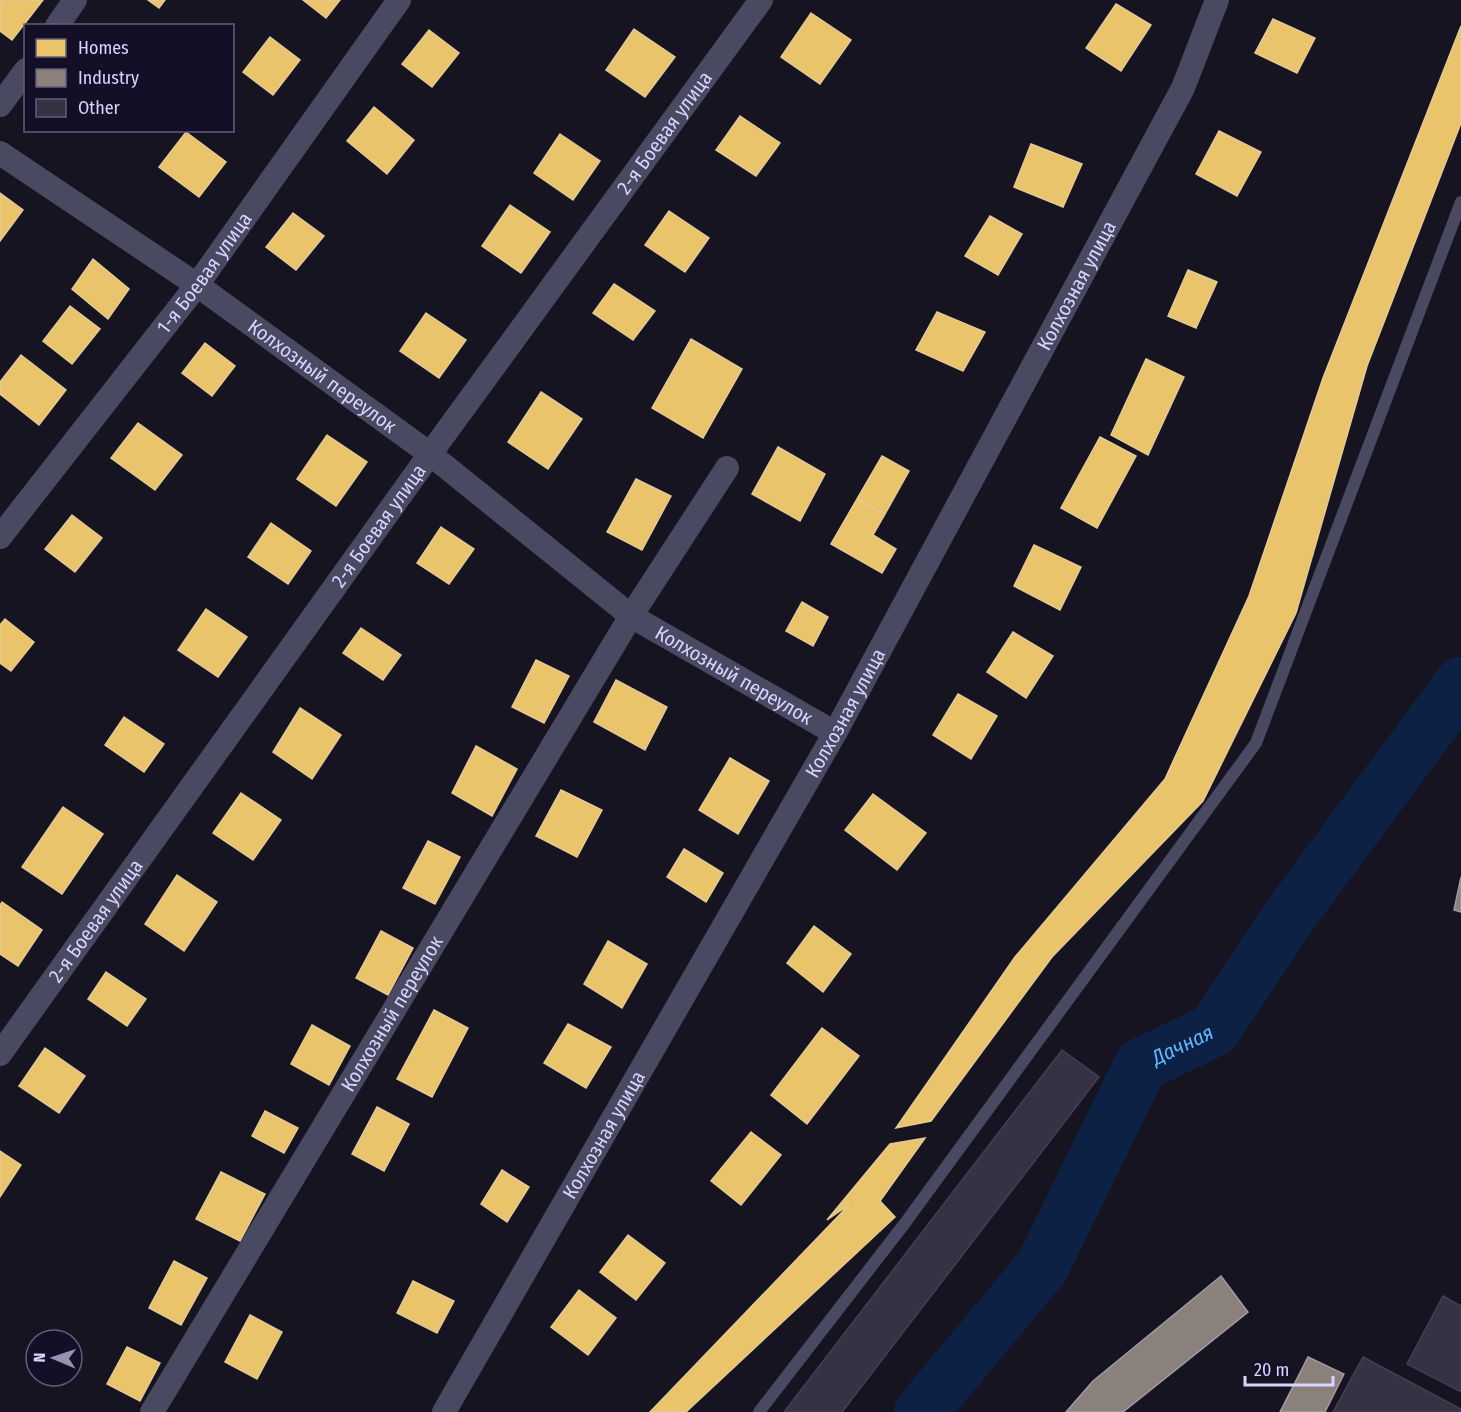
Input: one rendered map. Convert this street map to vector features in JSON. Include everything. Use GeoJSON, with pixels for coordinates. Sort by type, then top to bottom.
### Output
{"type":"FeatureCollection","features":[{"type":"Feature","properties":{"kind":"street"},"geometry":{"type":"LineString","coordinates":[[58,24],[75,0]]}},
{"type":"Feature","properties":{"kind":"street","name":"1-я Боевая улица"},"geometry":{"type":"LineString","coordinates":[[0,537],[197,285],[399,0]]}},
{"type":"Feature","properties":{"kind":"street","name":"2-я Боевая улица"},"geometry":{"type":"LineString","coordinates":[[0,1054],[430,454],[761,0]]}},
{"type":"Feature","properties":{"kind":"street","name":"Колхозная улица"},"geometry":{"type":"LineString","coordinates":[[444,1412],[835,733],[1184,88],[1216,0]]}},
{"type":"Feature","properties":{"kind":"street"},"geometry":{"type":"LineString","coordinates":[[0,105],[24,73]]}},
{"type":"Feature","properties":{"kind":"street","name":"Колхозный переулок"},"geometry":{"type":"LineString","coordinates":[[0,153],[197,285],[430,454],[631,616],[835,733]]}},
{"type":"Feature","properties":{"kind":"street","name":"Колхозный переулок"},"geometry":{"type":"LineString","coordinates":[[152,1412],[631,616],[727,468]]}},
{"type":"Feature","properties":{"kind":"lane"},"geometry":{"type":"LineString","coordinates":[[759,1412],[905,1223],[1256,743],[1461,201]]}},
{"type":"Feature","properties":{"kind":"building: Homes"},"geometry":{"type":"Polygon","coordinates":[[[0,0],[43,0],[12,40],[0,31],[0,0]]]}},
{"type":"Feature","properties":{"kind":"building: Homes"},"geometry":{"type":"Polygon","coordinates":[[[148,0],[165,0],[159,8],[148,0]]]}},
{"type":"Feature","properties":{"kind":"building: Homes"},"geometry":{"type":"Polygon","coordinates":[[[303,0],[340,0],[326,18],[303,0]]]}},
{"type":"Feature","properties":{"kind":"building: Homes"},"geometry":{"type":"Polygon","coordinates":[[[1116,4],[1151,25],[1121,71],[1086,48],[1116,4]]]}},
{"type":"Feature","properties":{"kind":"building: Homes"},"geometry":{"type":"Polygon","coordinates":[[[811,13],[851,40],[820,84],[781,57],[811,13]]]}},
{"type":"Feature","properties":{"kind":"building: Homes"},"geometry":{"type":"Polygon","coordinates":[[[1273,19],[1315,38],[1297,73],[1255,53],[1273,19]]]}},
{"type":"Feature","properties":{"kind":"building: Homes"},"geometry":{"type":"Polygon","coordinates":[[[1461,26],[1461,123],[1367,366],[1296,613],[1203,801],[1052,957],[931,1121],[896,1128],[1015,957],[1165,779],[1249,596],[1323,378],[1461,26]]]}},
{"type":"Feature","properties":{"kind":"building: Homes"},"geometry":{"type":"Polygon","coordinates":[[[634,29],[675,57],[645,97],[606,70],[634,29]]]}},
{"type":"Feature","properties":{"kind":"building: Homes"},"geometry":{"type":"Polygon","coordinates":[[[429,30],[459,53],[432,87],[402,64],[429,30]]]}},
{"type":"Feature","properties":{"kind":"building: Homes"},"geometry":{"type":"Polygon","coordinates":[[[270,37],[300,60],[273,95],[243,72],[270,37]]]}},
{"type":"Feature","properties":{"kind":"building: Homes"},"geometry":{"type":"Polygon","coordinates":[[[374,107],[414,140],[387,174],[347,141],[374,107]]]}},
{"type":"Feature","properties":{"kind":"building: Homes"},"geometry":{"type":"Polygon","coordinates":[[[740,116],[780,143],[756,176],[716,150],[740,116]]]}},
{"type":"Feature","properties":{"kind":"building: Homes"},"geometry":{"type":"Polygon","coordinates":[[[1219,131],[1261,152],[1237,196],[1196,174],[1219,131]]]}},
{"type":"Feature","properties":{"kind":"building: Homes"},"geometry":{"type":"Polygon","coordinates":[[[186,132],[226,162],[199,197],[159,167],[186,132]]]}},
{"type":"Feature","properties":{"kind":"building: Homes"},"geometry":{"type":"Polygon","coordinates":[[[560,134],[600,161],[573,200],[534,173],[560,134]]]}},
{"type":"Feature","properties":{"kind":"building: Homes"},"geometry":{"type":"Polygon","coordinates":[[[1031,144],[1082,164],[1063,207],[1014,187],[1031,144]]]}},
{"type":"Feature","properties":{"kind":"building: Homes"},"geometry":{"type":"Polygon","coordinates":[[[0,193],[23,210],[0,241],[0,193]]]}},
{"type":"Feature","properties":{"kind":"building: Homes"},"geometry":{"type":"Polygon","coordinates":[[[510,205],[550,232],[521,273],[482,246],[510,205]]]}},
{"type":"Feature","properties":{"kind":"building: Homes"},"geometry":{"type":"Polygon","coordinates":[[[669,211],[709,238],[685,272],[645,245],[669,211]]]}},
{"type":"Feature","properties":{"kind":"building: Homes"},"geometry":{"type":"Polygon","coordinates":[[[293,213],[324,236],[296,270],[266,247],[293,213]]]}},
{"type":"Feature","properties":{"kind":"building: Homes"},"geometry":{"type":"Polygon","coordinates":[[[990,216],[1022,234],[998,275],[965,256],[990,216]]]}},
{"type":"Feature","properties":{"kind":"building: Homes"},"geometry":{"type":"Polygon","coordinates":[[[93,259],[129,289],[108,319],[72,289],[93,259]]]}},
{"type":"Feature","properties":{"kind":"building: Homes"},"geometry":{"type":"Polygon","coordinates":[[[1188,270],[1217,282],[1196,328],[1168,316],[1188,270]]]}},
{"type":"Feature","properties":{"kind":"building: Homes"},"geometry":{"type":"Polygon","coordinates":[[[614,284],[655,311],[633,340],[593,313],[614,284]]]}},
{"type":"Feature","properties":{"kind":"building: Homes"},"geometry":{"type":"Polygon","coordinates":[[[70,306],[100,329],[72,364],[43,341],[70,306]]]}},
{"type":"Feature","properties":{"kind":"building: Homes"},"geometry":{"type":"Polygon","coordinates":[[[937,312],[985,332],[963,371],[916,350],[937,312]]]}},
{"type":"Feature","properties":{"kind":"building: Homes"},"geometry":{"type":"Polygon","coordinates":[[[426,313],[466,340],[439,378],[400,351],[426,313]]]}},
{"type":"Feature","properties":{"kind":"building: Homes"},"geometry":{"type":"Polygon","coordinates":[[[691,339],[742,369],[703,438],[652,408],[691,339]]]}},
{"type":"Feature","properties":{"kind":"building: Homes"},"geometry":{"type":"Polygon","coordinates":[[[205,343],[235,366],[212,396],[182,373],[205,343]]]}},
{"type":"Feature","properties":{"kind":"building: Homes"},"geometry":{"type":"Polygon","coordinates":[[[21,355],[66,390],[39,425],[0,394],[0,382],[21,355]]]}},
{"type":"Feature","properties":{"kind":"building: Homes"},"geometry":{"type":"Polygon","coordinates":[[[1146,359],[1184,377],[1148,455],[1111,435],[1146,359]]]}},
{"type":"Feature","properties":{"kind":"building: Homes"},"geometry":{"type":"Polygon","coordinates":[[[541,392],[582,419],[548,469],[508,442],[541,392]]]}},
{"type":"Feature","properties":{"kind":"building: Homes"},"geometry":{"type":"Polygon","coordinates":[[[138,423],[182,455],[155,490],[111,458],[138,423]]]}},
{"type":"Feature","properties":{"kind":"building: Homes"},"geometry":{"type":"Polygon","coordinates":[[[327,435],[367,462],[336,506],[297,479],[327,435]]]}},
{"type":"Feature","properties":{"kind":"building: Homes"},"geometry":{"type":"Polygon","coordinates":[[[1100,437],[1136,456],[1097,528],[1061,508],[1100,437]]]}},
{"type":"Feature","properties":{"kind":"building: Homes"},"geometry":{"type":"Polygon","coordinates":[[[778,447],[825,474],[800,521],[752,494],[778,447]]]}},
{"type":"Feature","properties":{"kind":"building: Homes"},"geometry":{"type":"Polygon","coordinates":[[[882,456],[909,471],[885,514],[857,499],[882,456]]]}},
{"type":"Feature","properties":{"kind":"building: Homes"},"geometry":{"type":"Polygon","coordinates":[[[636,479],[671,496],[642,550],[607,532],[636,479]]]}},
{"type":"Feature","properties":{"kind":"building: Homes"},"geometry":{"type":"Polygon","coordinates":[[[857,499],[885,514],[873,535],[896,549],[882,573],[831,544],[857,499]]]}},
{"type":"Feature","properties":{"kind":"building: Homes"},"geometry":{"type":"Polygon","coordinates":[[[72,515],[102,538],[75,572],[45,549],[72,515]]]}},
{"type":"Feature","properties":{"kind":"building: Homes"},"geometry":{"type":"Polygon","coordinates":[[[271,523],[311,551],[288,584],[248,557],[271,523]]]}},
{"type":"Feature","properties":{"kind":"building: Homes"},"geometry":{"type":"Polygon","coordinates":[[[441,527],[474,549],[449,584],[417,563],[441,527]]]}},
{"type":"Feature","properties":{"kind":"building: Homes"},"geometry":{"type":"Polygon","coordinates":[[[1034,545],[1081,567],[1060,610],[1014,586],[1034,545]]]}},
{"type":"Feature","properties":{"kind":"building: Homes"},"geometry":{"type":"Polygon","coordinates":[[[802,602],[828,617],[813,646],[786,631],[802,602]]]}},
{"type":"Feature","properties":{"kind":"building: Homes"},"geometry":{"type":"Polygon","coordinates":[[[206,609],[247,637],[218,677],[178,650],[206,609]]]}},
{"type":"Feature","properties":{"kind":"building: Homes"},"geometry":{"type":"Polygon","coordinates":[[[5,619],[34,642],[11,671],[0,663],[0,625],[5,619]]]}},
{"type":"Feature","properties":{"kind":"building: Homes"},"geometry":{"type":"Polygon","coordinates":[[[361,628],[401,655],[383,680],[343,653],[361,628]]]}},
{"type":"Feature","properties":{"kind":"building: Homes"},"geometry":{"type":"Polygon","coordinates":[[[1013,632],[1053,656],[1026,698],[987,672],[1013,632]]]}},
{"type":"Feature","properties":{"kind":"building: Homes"},"geometry":{"type":"Polygon","coordinates":[[[536,660],[569,676],[544,723],[512,707],[536,660]]]}},
{"type":"Feature","properties":{"kind":"building: Homes"},"geometry":{"type":"Polygon","coordinates":[[[616,680],[667,707],[645,750],[594,722],[616,680]]]}},
{"type":"Feature","properties":{"kind":"building: Homes"},"geometry":{"type":"Polygon","coordinates":[[[958,694],[997,716],[971,759],[933,735],[958,694]]]}},
{"type":"Feature","properties":{"kind":"building: Homes"},"geometry":{"type":"Polygon","coordinates":[[[300,708],[341,735],[312,779],[273,752],[300,708]]]}},
{"type":"Feature","properties":{"kind":"building: Homes"},"geometry":{"type":"Polygon","coordinates":[[[124,717],[164,744],[144,772],[105,745],[124,717]]]}},
{"type":"Feature","properties":{"kind":"building: Homes"},"geometry":{"type":"Polygon","coordinates":[[[476,746],[517,769],[492,816],[452,793],[476,746]]]}},
{"type":"Feature","properties":{"kind":"building: Homes"},"geometry":{"type":"Polygon","coordinates":[[[730,758],[769,781],[738,834],[699,810],[730,758]]]}},
{"type":"Feature","properties":{"kind":"building: Homes"},"geometry":{"type":"Polygon","coordinates":[[[561,790],[602,810],[577,857],[536,836],[561,790]]]}},
{"type":"Feature","properties":{"kind":"building: Homes"},"geometry":{"type":"Polygon","coordinates":[[[241,793],[281,820],[253,860],[213,833],[241,793]]]}},
{"type":"Feature","properties":{"kind":"building: Homes"},"geometry":{"type":"Polygon","coordinates":[[[873,794],[926,833],[897,870],[845,830],[873,794]]]}},
{"type":"Feature","properties":{"kind":"building: Homes"},"geometry":{"type":"Polygon","coordinates":[[[63,807],[103,834],[62,894],[22,867],[63,807]]]}},
{"type":"Feature","properties":{"kind":"building: Homes"},"geometry":{"type":"Polygon","coordinates":[[[428,841],[460,857],[435,904],[403,888],[428,841]]]}},
{"type":"Feature","properties":{"kind":"building: Homes"},"geometry":{"type":"Polygon","coordinates":[[[684,849],[723,873],[706,902],[667,877],[684,849]]]}},
{"type":"Feature","properties":{"kind":"building: Homes"},"geometry":{"type":"Polygon","coordinates":[[[177,875],[217,902],[184,951],[145,924],[177,875]]]}},
{"type":"Feature","properties":{"kind":"building: Homes"},"geometry":{"type":"Polygon","coordinates":[[[2,902],[42,930],[18,966],[0,954],[0,905],[2,902]]]}},
{"type":"Feature","properties":{"kind":"building: Homes"},"geometry":{"type":"Polygon","coordinates":[[[814,926],[851,954],[823,992],[787,963],[814,926]]]}},
{"type":"Feature","properties":{"kind":"building: Homes"},"geometry":{"type":"Polygon","coordinates":[[[381,931],[413,948],[388,995],[356,978],[381,931]]]}},
{"type":"Feature","properties":{"kind":"building: Homes"},"geometry":{"type":"Polygon","coordinates":[[[608,941],[647,964],[622,1008],[584,984],[608,941]]]}},
{"type":"Feature","properties":{"kind":"building: Homes"},"geometry":{"type":"Polygon","coordinates":[[[106,972],[146,999],[127,1026],[88,999],[106,972]]]}},
{"type":"Feature","properties":{"kind":"building: Homes"},"geometry":{"type":"Polygon","coordinates":[[[434,1010],[468,1028],[432,1097],[397,1079],[434,1010]]]}},
{"type":"Feature","properties":{"kind":"building: Homes"},"geometry":{"type":"Polygon","coordinates":[[[568,1024],[611,1047],[586,1088],[544,1063],[568,1024]]]}},
{"type":"Feature","properties":{"kind":"building: Homes"},"geometry":{"type":"Polygon","coordinates":[[[312,1025],[350,1046],[329,1085],[291,1064],[312,1025]]]}},
{"type":"Feature","properties":{"kind":"building: Homes"},"geometry":{"type":"Polygon","coordinates":[[[822,1028],[859,1056],[807,1124],[771,1095],[822,1028]]]}},
{"type":"Feature","properties":{"kind":"building: Homes"},"geometry":{"type":"Polygon","coordinates":[[[45,1048],[85,1076],[59,1113],[19,1086],[45,1048]]]}},
{"type":"Feature","properties":{"kind":"building: Homes"},"geometry":{"type":"Polygon","coordinates":[[[377,1107],[409,1124],[384,1171],[352,1154],[377,1107]]]}},
{"type":"Feature","properties":{"kind":"building: Homes"},"geometry":{"type":"Polygon","coordinates":[[[265,1111],[298,1128],[284,1153],[252,1136],[265,1111]]]}},
{"type":"Feature","properties":{"kind":"building: Homes"},"geometry":{"type":"Polygon","coordinates":[[[751,1132],[781,1155],[741,1205],[711,1181],[751,1132]]]}},
{"type":"Feature","properties":{"kind":"building: Homes"},"geometry":{"type":"Polygon","coordinates":[[[925,1138],[880,1201],[895,1217],[686,1412],[650,1412],[849,1205],[827,1220],[890,1144],[925,1138]]]}},
{"type":"Feature","properties":{"kind":"building: Homes"},"geometry":{"type":"Polygon","coordinates":[[[0,1151],[21,1165],[0,1197],[0,1151]]]}},
{"type":"Feature","properties":{"kind":"building: Homes"},"geometry":{"type":"Polygon","coordinates":[[[502,1170],[529,1187],[507,1222],[481,1204],[502,1170]]]}},
{"type":"Feature","properties":{"kind":"building: Homes"},"geometry":{"type":"Polygon","coordinates":[[[221,1172],[265,1194],[240,1241],[196,1219],[221,1172]]]}},
{"type":"Feature","properties":{"kind":"building: Homes"},"geometry":{"type":"Polygon","coordinates":[[[628,1235],[665,1263],[636,1300],[600,1272],[628,1235]]]}},
{"type":"Feature","properties":{"kind":"building: Homes"},"geometry":{"type":"Polygon","coordinates":[[[174,1261],[207,1278],[181,1325],[149,1308],[174,1261]]]}},
{"type":"Feature","properties":{"kind":"building: Homes"},"geometry":{"type":"Polygon","coordinates":[[[413,1281],[454,1301],[437,1333],[397,1313],[413,1281]]]}},
{"type":"Feature","properties":{"kind":"building: Homes"},"geometry":{"type":"Polygon","coordinates":[[[579,1290],[616,1318],[588,1355],[551,1327],[579,1290]]]}},
{"type":"Feature","properties":{"kind":"building: Homes"},"geometry":{"type":"Polygon","coordinates":[[[250,1315],[282,1332],[257,1379],[225,1362],[250,1315]]]}},
{"type":"Feature","properties":{"kind":"building: Homes"},"geometry":{"type":"Polygon","coordinates":[[[127,1347],[160,1363],[140,1401],[107,1384],[127,1347]]]}},
{"type":"Feature","properties":{"kind":"building: Industry"},"geometry":{"type":"Polygon","coordinates":[[[1461,877],[1461,912],[1454,910],[1461,877]]]}},
{"type":"Feature","properties":{"kind":"building: Industry"},"geometry":{"type":"Polygon","coordinates":[[[1221,1276],[1248,1312],[1123,1412],[1066,1412],[1093,1381],[1221,1276]]]}},
{"type":"Feature","properties":{"kind":"building: Industry"},"geometry":{"type":"Polygon","coordinates":[[[1308,1357],[1344,1374],[1325,1412],[1280,1412],[1308,1357]]]}},
{"type":"Feature","properties":{"kind":"building: Other"},"geometry":{"type":"Polygon","coordinates":[[[1062,1050],[1099,1077],[842,1412],[784,1412],[1062,1050]]]}},
{"type":"Feature","properties":{"kind":"building: Other"},"geometry":{"type":"Polygon","coordinates":[[[1443,1296],[1461,1306],[1461,1392],[1407,1364],[1443,1296]]]}},
{"type":"Feature","properties":{"kind":"building: Other"},"geometry":{"type":"Polygon","coordinates":[[[1363,1357],[1461,1409],[1461,1412],[1333,1412],[1363,1357]]]}},
{"type":"Feature","properties":{"kind":"waterway","name":"Дачная"},"geometry":{"type":"LineString","coordinates":[[921,1412],[1042,1267],[1141,1065],[1214,1030],[1288,918],[1461,684]]}}]}
